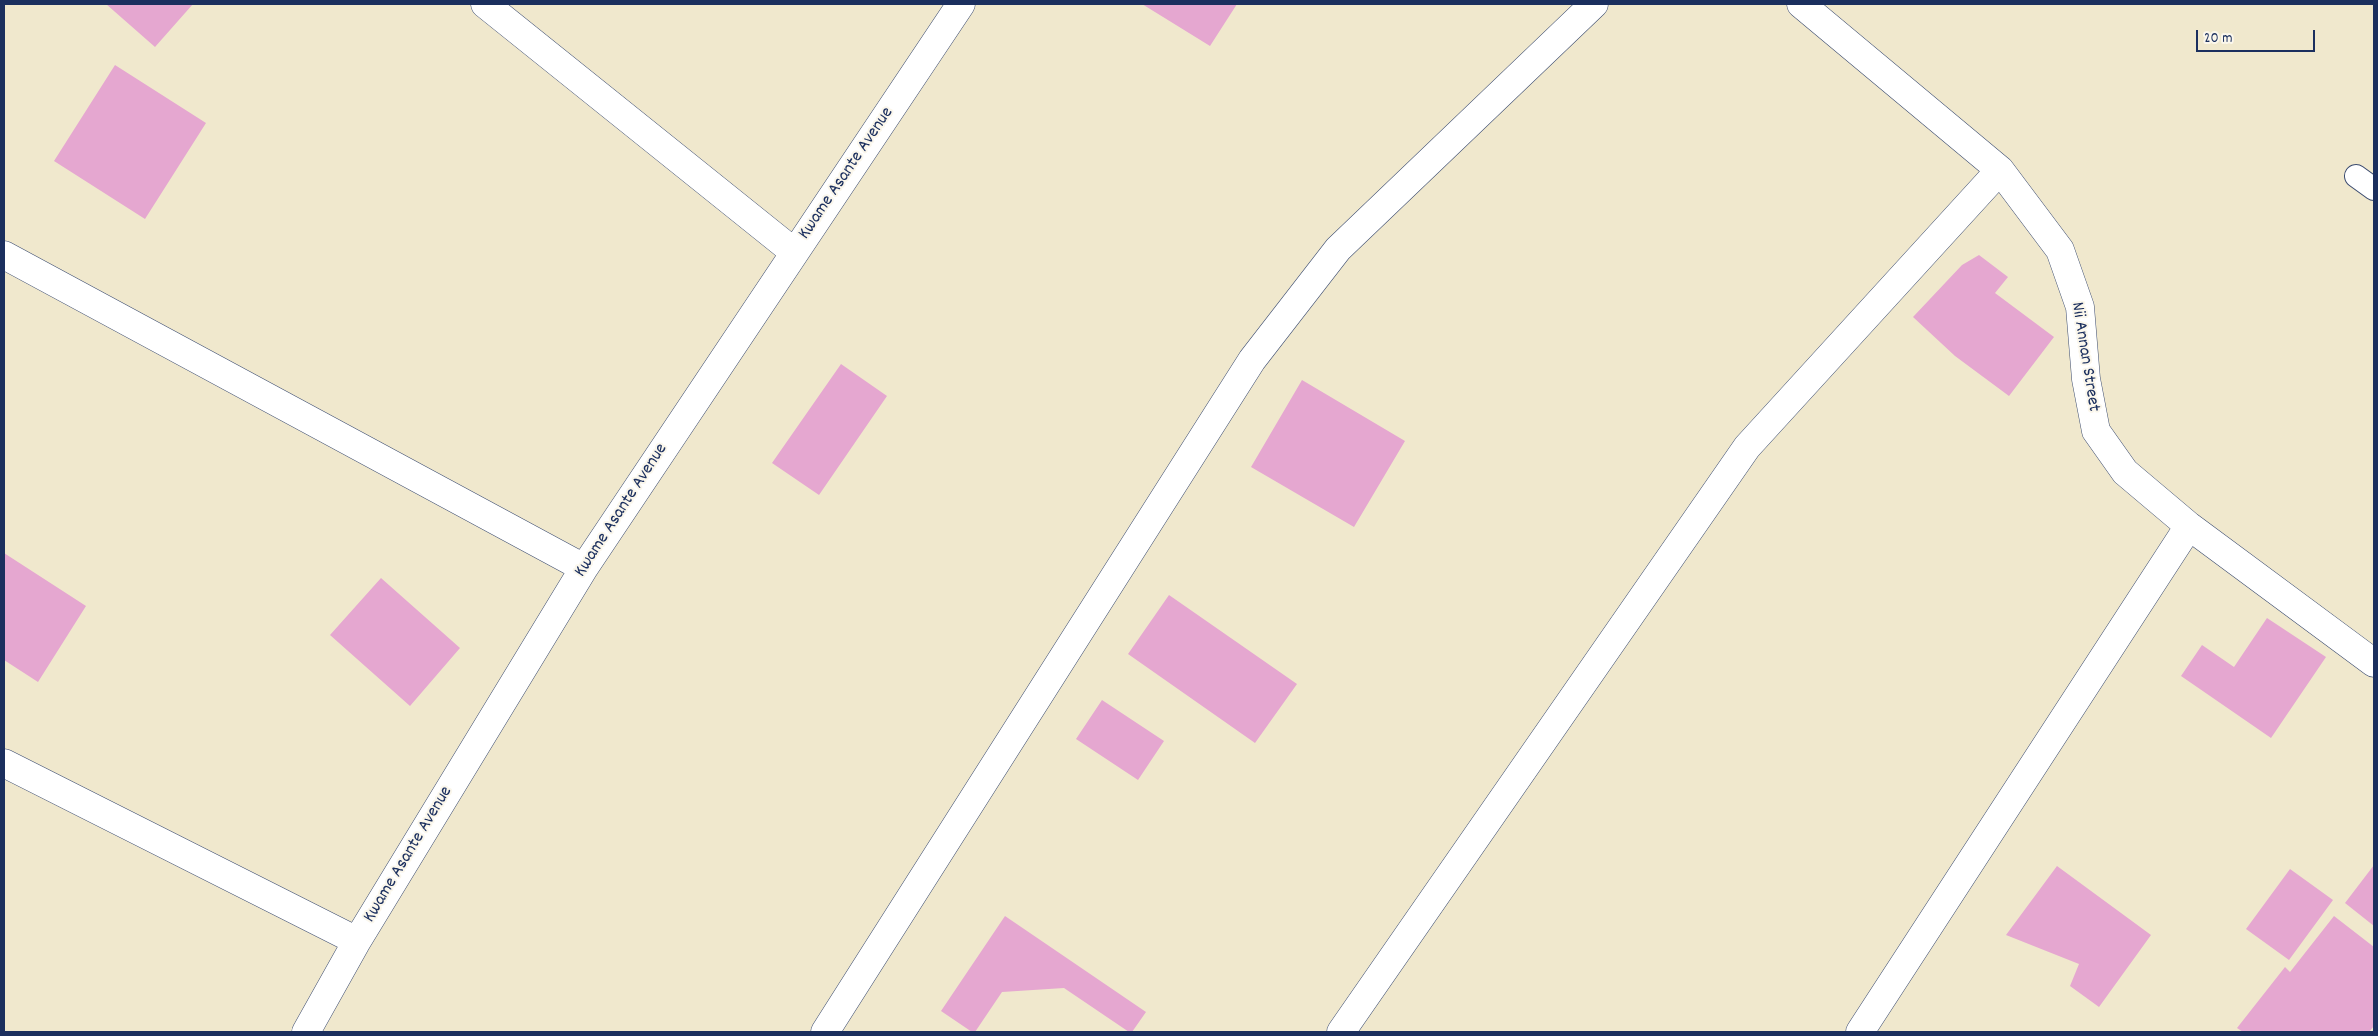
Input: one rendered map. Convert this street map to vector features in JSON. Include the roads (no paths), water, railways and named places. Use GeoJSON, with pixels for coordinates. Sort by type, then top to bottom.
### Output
{"type":"FeatureCollection","features":[{"type":"Feature","properties":{"kind":"street"},"geometry":{"type":"LineString","coordinates":[[485,4],[794,252]]}},
{"type":"Feature","properties":{"kind":"street","name":"Kwame Asante Avenue"},"geometry":{"type":"LineString","coordinates":[[306,1032],[357,940],[584,568],[961,4]]}},
{"type":"Feature","properties":{"kind":"street"},"geometry":{"type":"LineString","coordinates":[[836,1029],[1252,360],[1338,249],[1594,4]]}},
{"type":"Feature","properties":{"kind":"street","name":"Nii Annan Street"},"geometry":{"type":"LineString","coordinates":[[1801,4],[2000,170],[2060,250],[2080,308],[2086,379],[2096,431],[2125,472],[2189,526],[2374,664]]}},
{"type":"Feature","properties":{"kind":"street"},"geometry":{"type":"LineString","coordinates":[[1341,1032],[1747,447],[2000,170]]}},
{"type":"Feature","properties":{"kind":"street"},"geometry":{"type":"LineString","coordinates":[[4,255],[584,568]]}},
{"type":"Feature","properties":{"kind":"street"},"geometry":{"type":"LineString","coordinates":[[1860,1032],[2189,526]]}},
{"type":"Feature","properties":{"kind":"street"},"geometry":{"type":"LineString","coordinates":[[4,763],[357,940]]}},
{"type":"Feature","properties":{"kind":"lane"},"geometry":{"type":"LineString","coordinates":[[2356,176],[2374,189]]}}]}
